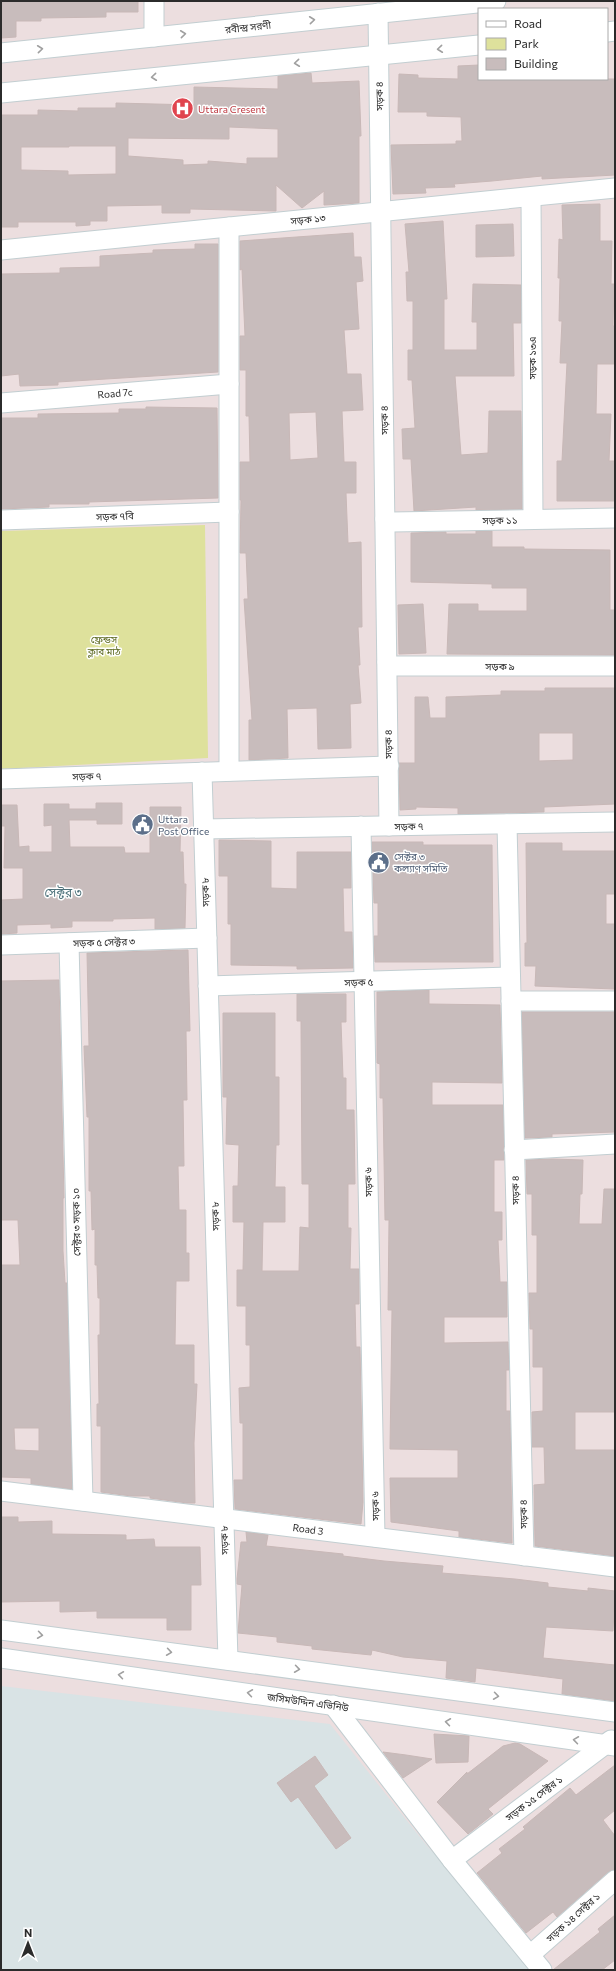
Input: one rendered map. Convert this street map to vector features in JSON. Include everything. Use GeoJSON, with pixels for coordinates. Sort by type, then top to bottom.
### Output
{"type":"FeatureCollection","features":[{"type":"Feature","properties":{"kind":"street"},"geometry":{"type":"LineString","coordinates":[[154,1],[154,37]]}},
{"type":"Feature","properties":{"kind":"street","name":"রবীন্দ্র সরণী"},"geometry":{"type":"LineString","coordinates":[[1,53],[378,13],[456,3],[496,1]]}},
{"type":"Feature","properties":{"kind":"street","name":"সড়ক ৪"},"geometry":{"type":"LineString","coordinates":[[378,13],[389,826]]}},
{"type":"Feature","properties":{"kind":"street"},"geometry":{"type":"LineString","coordinates":[[1,93],[478,45]]}},
{"type":"Feature","properties":{"kind":"street","name":"সড়ক ১৩"},"geometry":{"type":"LineString","coordinates":[[1,250],[615,188]]}},
{"type":"Feature","properties":{"kind":"street","name":"সড়ক ১৩এ"},"geometry":{"type":"LineString","coordinates":[[531,197],[533,519]]}},
{"type":"Feature","properties":{"kind":"street"},"geometry":{"type":"LineString","coordinates":[[229,227],[229,771]]}},
{"type":"Feature","properties":{"kind":"street","name":"Road 7c"},"geometry":{"type":"LineString","coordinates":[[1,403],[229,384]]}},
{"type":"Feature","properties":{"kind":"street","name":"সড়ক ৭বি"},"geometry":{"type":"LineString","coordinates":[[1,520],[229,512]]}},
{"type":"Feature","properties":{"kind":"street","name":"সড়ক ১১"},"geometry":{"type":"LineString","coordinates":[[385,519],[392,522],[615,518]]}},
{"type":"Feature","properties":{"kind":"street","name":"সড়ক ৯"},"geometry":{"type":"LineString","coordinates":[[387,662],[391,666],[615,666]]}},
{"type":"Feature","properties":{"kind":"street","name":"সড়ক ৭"},"geometry":{"type":"LineString","coordinates":[[1,779],[389,766]]}},
{"type":"Feature","properties":{"kind":"street","name":"সড়ক ৮"},"geometry":{"type":"LineString","coordinates":[[202,772],[228,1660]]}},
{"type":"Feature","properties":{"kind":"street","name":"সড়ক ৭"},"geometry":{"type":"LineString","coordinates":[[203,829],[615,822]]}},
{"type":"Feature","properties":{"kind":"street","name":"সড়ক ৪"},"geometry":{"type":"LineString","coordinates":[[507,824],[524,1556]]}},
{"type":"Feature","properties":{"kind":"street","name":"সড়ক ৬"},"geometry":{"type":"LineString","coordinates":[[361,826],[375,1537]]}},
{"type":"Feature","properties":{"kind":"street","name":"সড়ক ৫ সেক্টর ৩"},"geometry":{"type":"LineString","coordinates":[[1,945],[207,938]]}},
{"type":"Feature","properties":{"kind":"street","name":"সেক্টর ৩ সড়ক ১০"},"geometry":{"type":"LineString","coordinates":[[69,943],[82,1501]]}},
{"type":"Feature","properties":{"kind":"street","name":"সড়ক ৫"},"geometry":{"type":"LineString","coordinates":[[208,986],[510,978]]}},
{"type":"Feature","properties":{"kind":"street"},"geometry":{"type":"LineString","coordinates":[[511,1001],[615,1001]]}},
{"type":"Feature","properties":{"kind":"street"},"geometry":{"type":"LineString","coordinates":[[514,1150],[615,1144]]}},
{"type":"Feature","properties":{"kind":"street","name":"Road 3"},"geometry":{"type":"LineString","coordinates":[[1,1491],[615,1567]]}},
{"type":"Feature","properties":{"kind":"street"},"geometry":{"type":"LineString","coordinates":[[1,1630],[615,1712]]}},
{"type":"Feature","properties":{"kind":"street","name":"জসিমউদ্দিন এভিনিউ"},"geometry":{"type":"LineString","coordinates":[[1,1658],[333,1705],[612,1742]]}},
{"type":"Feature","properties":{"kind":"street"},"geometry":{"type":"LineString","coordinates":[[333,1705],[452,1860],[542,1970]]}},
{"type":"Feature","properties":{"kind":"street","name":"সড়ক ১৫ সেক্টর ১"},"geometry":{"type":"LineString","coordinates":[[452,1860],[612,1742]]}},
{"type":"Feature","properties":{"kind":"street","name":"সড়ক ১৪ সেক্টর ১"},"geometry":{"type":"LineString","coordinates":[[530,1955],[615,1880]]}},
{"type":"Feature","properties":{"kind":"shaded area"},"geometry":{"type":"Polygon","coordinates":[[[1,1686],[330,1724],[428,1847],[530,1955],[542,1970],[1,1970],[1,1686]]]}},
{"type":"Feature","properties":{"kind":"green space","name":"ফ্রেন্ডস ক্লাব মাঠ"},"geometry":{"type":"Polygon","coordinates":[[[205,525],[208,758],[1,769],[1,531],[205,525]]]}},
{"type":"Feature","properties":{"kind":"building"},"geometry":{"type":"Polygon","coordinates":[[[1,1],[138,1],[138,12],[106,12],[106,17],[41,18],[41,21],[16,21],[16,37],[1,38],[1,1]]]}},
{"type":"Feature","properties":{"kind":"building"},"geometry":{"type":"Polygon","coordinates":[[[478,65],[478,80],[615,79],[615,175],[542,179],[542,176],[454,184],[455,187],[425,188],[426,193],[393,194],[391,145],[456,144],[456,141],[462,141],[461,117],[427,116],[427,112],[398,112],[399,74],[418,75],[418,78],[458,79],[458,66],[478,65]]]}},
{"type":"Feature","properties":{"kind":"building"},"geometry":{"type":"Polygon","coordinates":[[[311,73],[312,83],[359,81],[361,136],[359,136],[359,203],[324,205],[324,191],[302,208],[276,185],[276,211],[190,209],[190,213],[162,213],[162,205],[107,206],[107,221],[90,221],[90,225],[76,226],[76,222],[18,222],[18,227],[1,227],[1,115],[38,115],[38,110],[78,111],[78,108],[116,108],[116,103],[194,105],[194,87],[278,89],[278,76],[311,73]],[[229,127],[229,139],[128,138],[128,156],[183,160],[183,165],[208,164],[208,161],[247,164],[247,158],[278,158],[278,129],[229,127]],[[116,146],[21,147],[21,170],[68,171],[68,175],[116,174],[116,146]]]}},
{"type":"Feature","properties":{"kind":"building"},"geometry":{"type":"Polygon","coordinates":[[[600,204],[600,241],[612,241],[611,284],[614,284],[613,326],[615,326],[615,335],[614,364],[597,364],[596,414],[611,414],[609,461],[615,461],[615,501],[557,501],[557,461],[562,461],[567,363],[560,363],[562,321],[559,321],[560,278],[558,278],[559,239],[563,240],[562,205],[600,204]]]}},
{"type":"Feature","properties":{"kind":"building"},"geometry":{"type":"Polygon","coordinates":[[[443,221],[447,299],[444,299],[444,350],[477,350],[477,322],[472,322],[473,284],[521,285],[521,323],[513,323],[514,376],[455,376],[461,455],[488,453],[489,411],[521,411],[522,509],[476,510],[476,507],[414,511],[411,459],[403,459],[402,429],[415,428],[412,380],[408,380],[408,350],[413,350],[413,301],[407,301],[406,272],[409,272],[405,224],[443,221]]]}},
{"type":"Feature","properties":{"kind":"building"},"geometry":{"type":"Polygon","coordinates":[[[513,224],[514,256],[476,257],[476,225],[513,224]]]}},
{"type":"Feature","properties":{"kind":"building"},"geometry":{"type":"Polygon","coordinates":[[[353,233],[354,257],[361,257],[363,281],[356,282],[359,329],[344,330],[347,374],[361,374],[363,410],[342,411],[344,462],[356,462],[356,493],[346,493],[348,543],[361,542],[362,627],[358,627],[360,665],[358,665],[361,703],[350,704],[351,748],[318,749],[317,708],[287,709],[288,758],[249,760],[249,720],[252,720],[244,599],[248,599],[246,553],[240,553],[240,462],[250,462],[249,416],[246,416],[246,370],[240,370],[240,336],[245,336],[242,269],[240,270],[240,241],[353,233]],[[316,412],[289,413],[290,460],[318,458],[316,412]]]}},
{"type":"Feature","properties":{"kind":"building"},"geometry":{"type":"Polygon","coordinates":[[[195,244],[218,244],[218,372],[58,382],[58,385],[20,386],[19,374],[1,376],[1,274],[60,273],[60,268],[100,267],[100,256],[153,253],[153,250],[195,249],[195,244]]]}},
{"type":"Feature","properties":{"kind":"building"},"geometry":{"type":"Polygon","coordinates":[[[146,407],[217,408],[218,498],[89,502],[89,504],[49,504],[49,507],[1,509],[1,418],[38,418],[38,414],[119,413],[119,409],[146,409],[146,407]]]}},
{"type":"Feature","properties":{"kind":"building"},"geometry":{"type":"Polygon","coordinates":[[[476,531],[492,531],[492,547],[610,550],[610,610],[615,610],[615,655],[447,654],[449,604],[478,604],[478,611],[527,611],[527,588],[492,588],[492,584],[411,582],[411,533],[446,532],[446,534],[476,534],[476,531]]]}},
{"type":"Feature","properties":{"kind":"building"},"geometry":{"type":"Polygon","coordinates":[[[423,604],[426,653],[399,654],[398,605],[423,604]]]}},
{"type":"Feature","properties":{"kind":"building"},"geometry":{"type":"Polygon","coordinates":[[[545,688],[615,688],[615,804],[544,807],[544,812],[458,814],[458,808],[416,807],[416,809],[400,810],[399,763],[415,763],[415,697],[428,697],[430,718],[446,718],[446,697],[501,695],[501,691],[545,691],[545,688]],[[539,733],[539,761],[573,760],[573,733],[539,733]]]}},
{"type":"Feature","properties":{"kind":"building"},"geometry":{"type":"Polygon","coordinates":[[[96,803],[122,803],[122,824],[97,824],[97,820],[69,820],[70,847],[124,847],[125,853],[150,853],[150,807],[181,807],[180,852],[183,852],[184,884],[186,884],[185,928],[155,929],[155,918],[113,919],[113,921],[72,921],[72,927],[51,928],[51,924],[17,925],[17,933],[1,934],[1,900],[23,899],[23,868],[4,868],[5,826],[1,826],[1,805],[17,805],[19,847],[29,846],[29,852],[52,852],[52,825],[44,826],[44,804],[69,804],[69,809],[96,809],[96,803]]]}},
{"type":"Feature","properties":{"kind":"building"},"geometry":{"type":"Polygon","coordinates":[[[219,840],[271,841],[271,888],[297,889],[297,852],[351,852],[351,888],[343,888],[344,932],[352,932],[353,968],[297,969],[297,966],[231,965],[231,924],[228,924],[228,876],[219,876],[219,840]]]}},
{"type":"Feature","properties":{"kind":"building"},"geometry":{"type":"Polygon","coordinates":[[[372,842],[423,842],[423,845],[492,845],[493,962],[375,962],[374,936],[378,936],[378,903],[374,903],[372,842]]]}},
{"type":"Feature","properties":{"kind":"building"},"geometry":{"type":"Polygon","coordinates":[[[526,843],[562,843],[562,851],[615,851],[615,894],[606,894],[606,924],[615,924],[615,989],[535,986],[536,966],[525,966],[525,943],[527,943],[526,843]]]}},
{"type":"Feature","properties":{"kind":"building"},"geometry":{"type":"Polygon","coordinates":[[[188,950],[190,1031],[186,1031],[187,1100],[183,1100],[184,1166],[178,1166],[179,1210],[186,1210],[186,1253],[189,1253],[189,1281],[176,1281],[175,1345],[194,1345],[194,1384],[197,1384],[194,1443],[195,1503],[150,1498],[150,1496],[131,1496],[101,1492],[101,1426],[97,1426],[97,1404],[99,1404],[98,1335],[100,1335],[100,1298],[98,1298],[97,1265],[95,1265],[95,1229],[92,1230],[91,1191],[89,1191],[89,1117],[87,1117],[84,1046],[89,1046],[87,953],[188,950]]]}},
{"type":"Feature","properties":{"kind":"building"},"geometry":{"type":"Polygon","coordinates":[[[59,980],[64,1198],[63,1251],[65,1283],[67,1283],[72,1489],[31,1484],[31,1478],[1,1477],[1,1265],[20,1265],[18,1220],[1,1220],[1,981],[59,980]],[[14,1428],[15,1450],[39,1451],[39,1428],[14,1428]]]}},
{"type":"Feature","properties":{"kind":"building"},"geometry":{"type":"Polygon","coordinates":[[[429,990],[429,1004],[500,1005],[502,1083],[432,1082],[432,1105],[503,1105],[504,1160],[494,1160],[494,1212],[502,1212],[502,1240],[498,1240],[500,1282],[507,1282],[507,1317],[444,1317],[444,1343],[508,1342],[509,1370],[506,1370],[506,1411],[510,1411],[512,1543],[459,1537],[459,1531],[391,1522],[390,1478],[458,1478],[458,1450],[390,1449],[392,1310],[388,1310],[389,1220],[385,1220],[383,1098],[380,1098],[380,1064],[377,1063],[377,992],[429,990]]]}},
{"type":"Feature","properties":{"kind":"building"},"geometry":{"type":"Polygon","coordinates":[[[297,994],[346,994],[346,1022],[341,1022],[343,1078],[346,1078],[346,1110],[354,1110],[355,1184],[348,1184],[348,1228],[351,1228],[350,1269],[359,1269],[359,1304],[355,1304],[356,1347],[360,1347],[363,1502],[361,1524],[235,1509],[234,1480],[243,1480],[243,1423],[240,1423],[239,1388],[250,1387],[250,1345],[246,1345],[246,1306],[237,1306],[237,1270],[243,1270],[244,1222],[233,1222],[233,1186],[238,1186],[239,1145],[226,1144],[227,1097],[223,1097],[223,1013],[275,1013],[275,1077],[279,1077],[279,1145],[276,1145],[275,1187],[285,1187],[285,1222],[263,1222],[262,1271],[299,1271],[300,1227],[309,1228],[309,1184],[302,1184],[301,1021],[297,1021],[297,994]]]}},
{"type":"Feature","properties":{"kind":"building"},"geometry":{"type":"Polygon","coordinates":[[[522,1012],[615,1012],[615,1132],[552,1134],[552,1137],[525,1138],[522,1012]]]}},
{"type":"Feature","properties":{"kind":"building"},"geometry":{"type":"Polygon","coordinates":[[[526,1160],[583,1160],[579,1224],[602,1224],[604,1189],[615,1189],[615,1412],[575,1412],[575,1450],[615,1450],[615,1556],[535,1546],[534,1485],[545,1484],[544,1447],[532,1447],[532,1412],[543,1411],[543,1367],[533,1367],[533,1329],[530,1329],[529,1293],[537,1293],[537,1235],[532,1235],[532,1194],[527,1194],[526,1160]]]}},
{"type":"Feature","properties":{"kind":"building"},"geometry":{"type":"Polygon","coordinates":[[[1,1517],[18,1517],[18,1522],[52,1521],[52,1534],[126,1535],[126,1540],[154,1539],[155,1547],[200,1547],[201,1585],[191,1585],[191,1630],[167,1630],[167,1618],[97,1618],[97,1611],[60,1612],[60,1601],[1,1602],[1,1517]]]}},
{"type":"Feature","properties":{"kind":"building"},"geometry":{"type":"Polygon","coordinates":[[[246,1532],[268,1535],[266,1546],[343,1554],[343,1556],[384,1561],[443,1566],[442,1573],[548,1583],[548,1587],[588,1591],[588,1588],[615,1591],[613,1631],[546,1627],[543,1658],[615,1665],[615,1701],[562,1694],[563,1679],[476,1668],[475,1682],[446,1678],[447,1661],[403,1657],[372,1650],[371,1655],[312,1649],[312,1646],[277,1642],[277,1637],[238,1633],[242,1585],[237,1584],[237,1579],[241,1542],[247,1542],[246,1532]]]}},
{"type":"Feature","properties":{"kind":"building"},"geometry":{"type":"Polygon","coordinates":[[[434,1734],[469,1736],[468,1762],[436,1763],[434,1734]]]}},
{"type":"Feature","properties":{"kind":"building"},"geometry":{"type":"Polygon","coordinates":[[[515,1743],[520,1744],[548,1761],[488,1809],[493,1814],[468,1834],[437,1802],[467,1772],[467,1774],[503,1746],[515,1743]]]}},
{"type":"Feature","properties":{"kind":"building"},"geometry":{"type":"Polygon","coordinates":[[[383,1752],[406,1755],[432,1759],[403,1778],[383,1752]]]}},
{"type":"Feature","properties":{"kind":"building"},"geometry":{"type":"Polygon","coordinates":[[[315,1756],[328,1775],[314,1786],[351,1838],[336,1849],[298,1797],[291,1802],[277,1783],[315,1756]]]}},
{"type":"Feature","properties":{"kind":"building"},"geometry":{"type":"Polygon","coordinates":[[[615,1765],[615,1810],[603,1820],[615,1836],[615,1869],[608,1872],[557,1917],[553,1912],[526,1933],[477,1873],[502,1853],[499,1849],[525,1829],[523,1827],[570,1788],[576,1795],[615,1765]]]}},
{"type":"Feature","properties":{"kind":"building"},"geometry":{"type":"Polygon","coordinates":[[[615,1915],[615,1960],[602,1970],[553,1970],[600,1932],[598,1929],[615,1915]]]}},
{"type":"Feature","properties":{"kind":"place","name":"Uttara Cresent"},"geometry":{"type":"Point","coordinates":[182,109]}},
{"type":"Feature","properties":{"kind":"place","name":"Uttara Post Office"},"geometry":{"type":"Point","coordinates":[142,825]}},
{"type":"Feature","properties":{"kind":"place","name":"সেক্টর ৩ কল্যাণ সমিতি"},"geometry":{"type":"Point","coordinates":[378,862]}},
{"type":"Feature","properties":{"kind":"district","name":"সেক্টর ৩"},"geometry":{"type":"Point","coordinates":[63,893]}}]}
